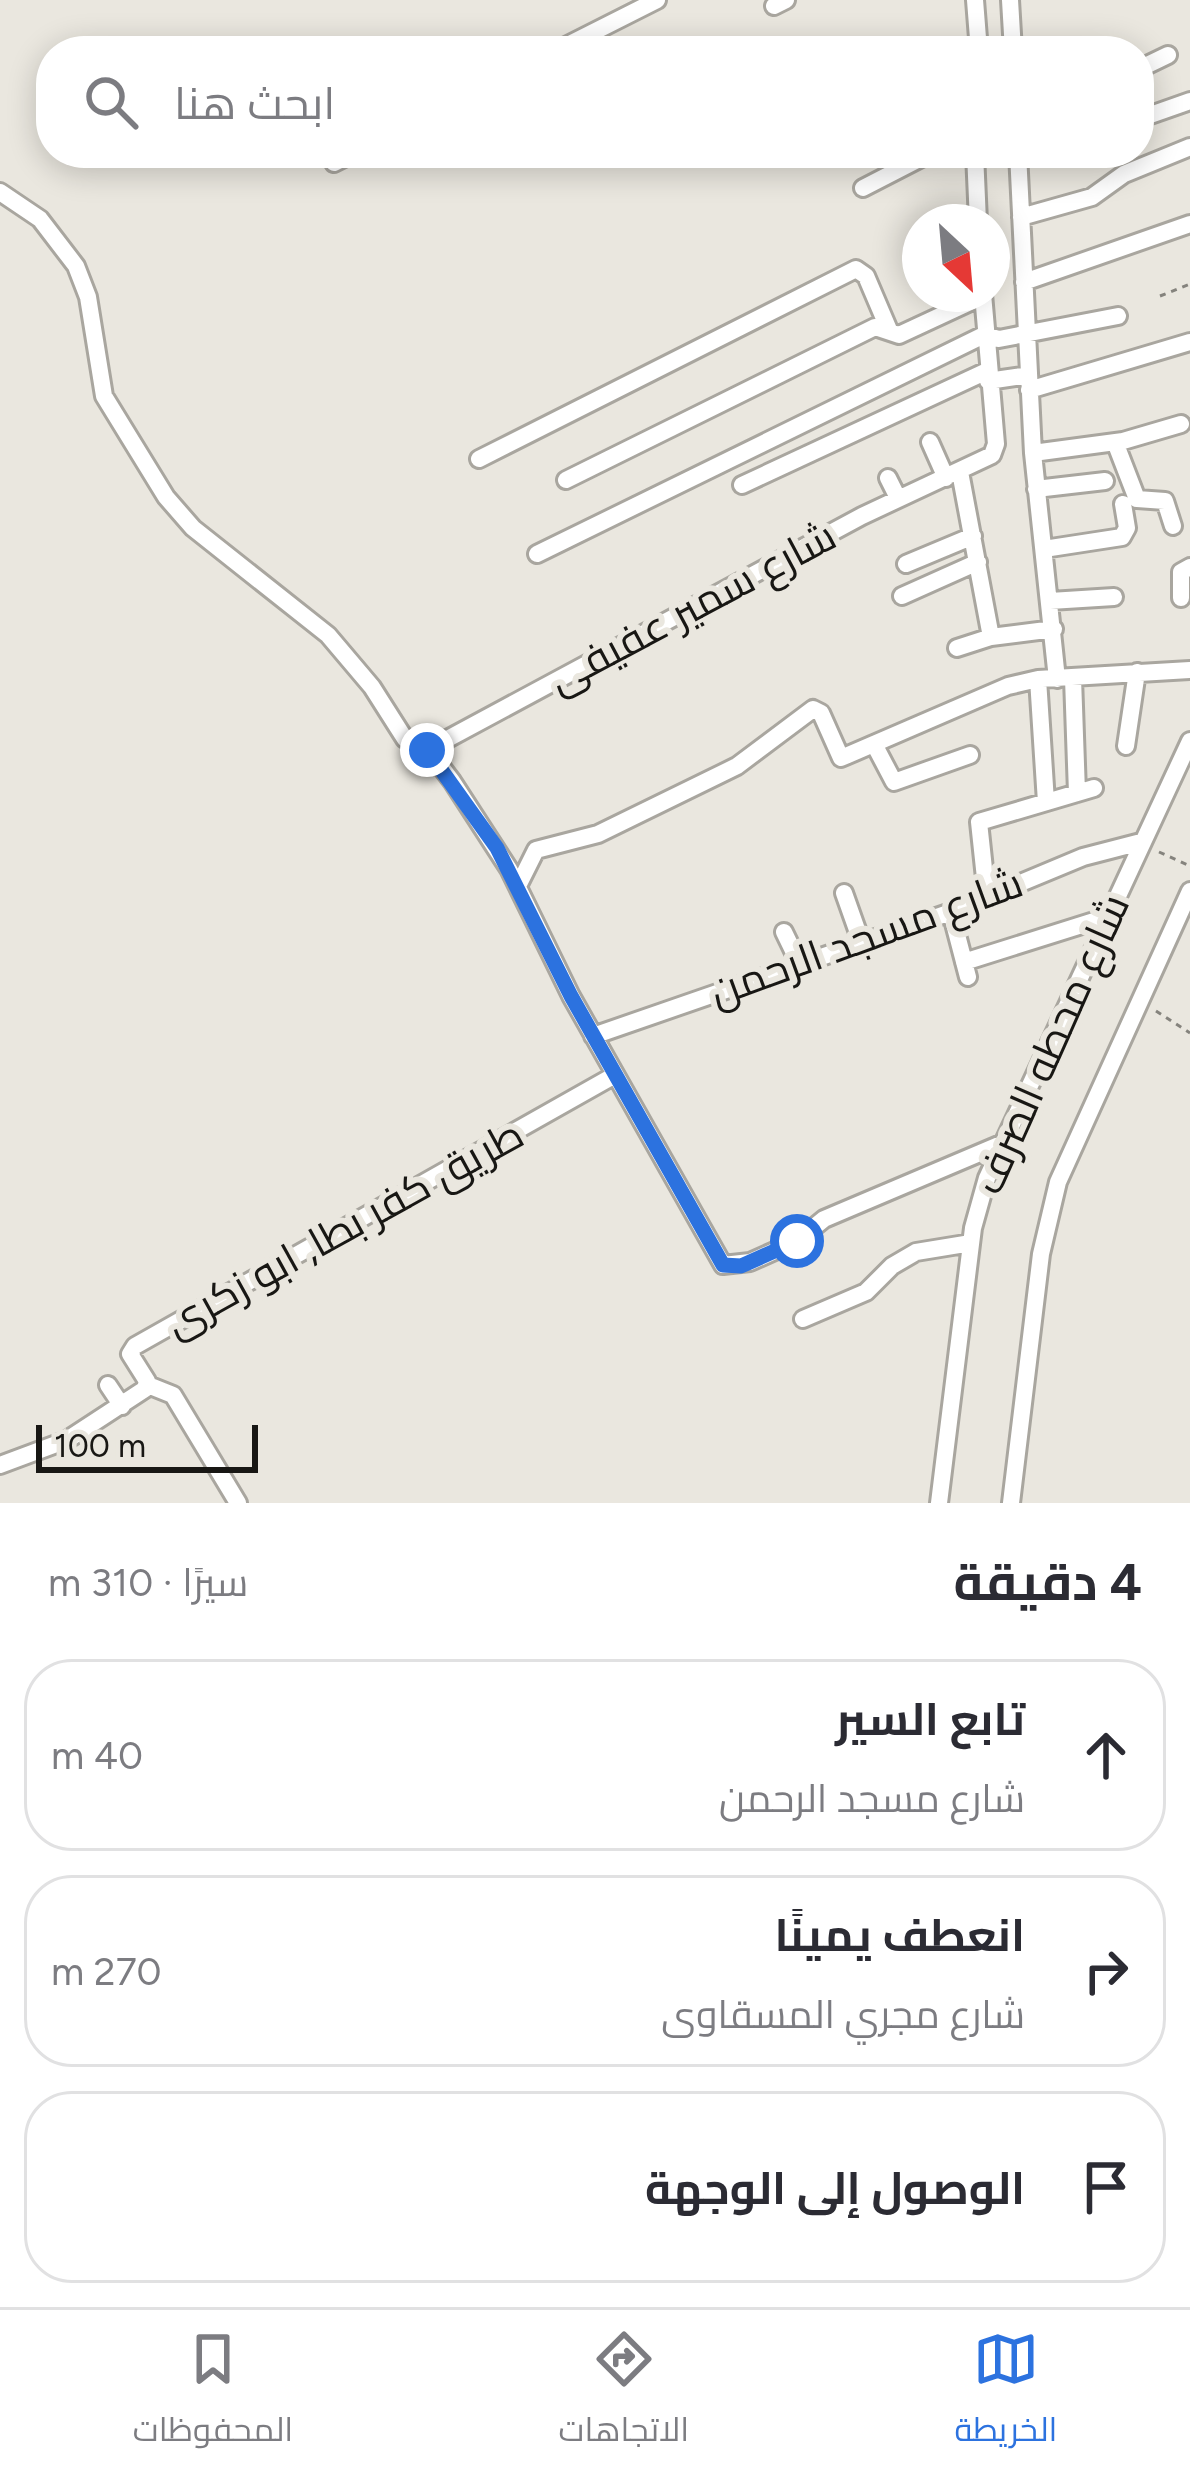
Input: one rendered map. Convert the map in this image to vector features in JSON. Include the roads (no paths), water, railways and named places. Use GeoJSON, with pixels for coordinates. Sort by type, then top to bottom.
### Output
{"type":"FeatureCollection","features":[{"type":"Feature","properties":{"kind":"street"},"geometry":{"type":"LineString","coordinates":[[586,36],[657,0]]}},
{"type":"Feature","properties":{"kind":"street"},"geometry":{"type":"LineString","coordinates":[[975,0],[978,36]]}},
{"type":"Feature","properties":{"kind":"street"},"geometry":{"type":"LineString","coordinates":[[1010,0],[1012,36]]}},
{"type":"Feature","properties":{"kind":"street"},"geometry":{"type":"LineString","coordinates":[[1154,62],[1168,55]]}},
{"type":"Feature","properties":{"kind":"street"},"geometry":{"type":"LineString","coordinates":[[1154,114],[1190,101]]}},
{"type":"Feature","properties":{"kind":"street"},"geometry":{"type":"LineString","coordinates":[[1154,162],[1190,147]]}},
{"type":"Feature","properties":{"kind":"street"},"geometry":{"type":"LineString","coordinates":[[863,188],[902,168]]}},
{"type":"Feature","properties":{"kind":"street"},"geometry":{"type":"LineString","coordinates":[[976,168],[977,204]]}},
{"type":"Feature","properties":{"kind":"street"},"geometry":{"type":"LineString","coordinates":[[1019,168],[1033,453],[1054,629],[1056,679],[1046,802]]}},
{"type":"Feature","properties":{"kind":"street"},"geometry":{"type":"LineString","coordinates":[[1021,218],[1092,197],[1139,168]]}},
{"type":"Feature","properties":{"kind":"street"},"geometry":{"type":"LineString","coordinates":[[0,192],[40,219],[76,266],[88,297],[104,396],[166,496],[212,544],[328,635],[372,686],[405,739],[427,750],[518,886],[593,1036],[728,1268],[797,1241],[824,1219],[1000,1144]]}},
{"type":"Feature","properties":{"kind":"street"},"geometry":{"type":"LineString","coordinates":[[1024,282],[1190,224]]}},
{"type":"Feature","properties":{"kind":"street"},"geometry":{"type":"LineString","coordinates":[[479,459],[856,269],[866,276],[889,330]]}},
{"type":"Feature","properties":{"kind":"street"},"geometry":{"type":"LineString","coordinates":[[566,480],[875,326],[907,333],[949,312]]}},
{"type":"Feature","properties":{"kind":"street"},"geometry":{"type":"LineString","coordinates":[[953,475],[995,450],[983,312]]}},
{"type":"Feature","properties":{"kind":"street"},"geometry":{"type":"LineString","coordinates":[[536,554],[984,335],[999,339],[1027,329],[1118,316]]}},
{"type":"Feature","properties":{"kind":"street"},"geometry":{"type":"LineString","coordinates":[[742,485],[987,376],[1029,382],[1190,342]]}},
{"type":"Feature","properties":{"kind":"street"},"geometry":{"type":"LineString","coordinates":[[1033,453],[1115,442],[1181,424]]}},
{"type":"Feature","properties":{"kind":"street"},"geometry":{"type":"LineString","coordinates":[[930,442],[953,475],[973,536],[992,637]]}},
{"type":"Feature","properties":{"kind":"street"},"geometry":{"type":"LineString","coordinates":[[1115,442],[1137,499],[1168,504],[1173,526]]}},
{"type":"Feature","properties":{"kind":"street","name":"شارع سمير عفيفى"},"geometry":{"type":"LineString","coordinates":[[427,750],[898,498],[953,475]]}},
{"type":"Feature","properties":{"kind":"street"},"geometry":{"type":"LineString","coordinates":[[888,478],[898,498]]}},
{"type":"Feature","properties":{"kind":"street"},"geometry":{"type":"LineString","coordinates":[[1036,489],[1105,481]]}},
{"type":"Feature","properties":{"kind":"street"},"geometry":{"type":"LineString","coordinates":[[1044,549],[1122,536],[1127,528],[1123,504]]}},
{"type":"Feature","properties":{"kind":"street"},"geometry":{"type":"LineString","coordinates":[[906,564],[973,536]]}},
{"type":"Feature","properties":{"kind":"street"},"geometry":{"type":"LineString","coordinates":[[902,596],[978,562]]}},
{"type":"Feature","properties":{"kind":"street"},"geometry":{"type":"LineString","coordinates":[[1181,598],[1180,572],[1188,567]]}},
{"type":"Feature","properties":{"kind":"street"},"geometry":{"type":"LineString","coordinates":[[1050,601],[1114,597]]}},
{"type":"Feature","properties":{"kind":"street"},"geometry":{"type":"LineString","coordinates":[[957,648],[992,637],[1054,629]]}},
{"type":"Feature","properties":{"kind":"street"},"geometry":{"type":"LineString","coordinates":[[518,886],[536,850],[598,834],[737,766],[813,709],[821,713],[841,758],[996,691],[1056,679],[1190,670]]}},
{"type":"Feature","properties":{"kind":"street"},"geometry":{"type":"LineString","coordinates":[[1126,746],[1137,671]]}},
{"type":"Feature","properties":{"kind":"street"},"geometry":{"type":"LineString","coordinates":[[987,897],[976,833],[979,822],[1085,791],[1056,679]]}},
{"type":"Feature","properties":{"kind":"street","name":"شارع محطه الصرف"},"geometry":{"type":"LineString","coordinates":[[939,1503],[971,1243],[1000,1144],[1146,845],[1190,741]]}},
{"type":"Feature","properties":{"kind":"street"},"geometry":{"type":"LineString","coordinates":[[874,744],[894,782],[970,755]]}},
{"type":"Feature","properties":{"kind":"street","name":"شارع مسجد الرحمن"},"geometry":{"type":"LineString","coordinates":[[593,1036],[951,912],[1083,857],[1146,845]]}},
{"type":"Feature","properties":{"kind":"street","name":"شارع محطه الصرف"},"geometry":{"type":"LineString","coordinates":[[1011,1503],[1049,1215],[1072,1146],[1190,891]]}},
{"type":"Feature","properties":{"kind":"street"},"geometry":{"type":"LineString","coordinates":[[844,893],[861,941]]}},
{"type":"Feature","properties":{"kind":"street"},"geometry":{"type":"LineString","coordinates":[[951,912],[966,970],[1107,917]]}},
{"type":"Feature","properties":{"kind":"street"},"geometry":{"type":"LineString","coordinates":[[784,932],[799,963]]}},
{"type":"Feature","properties":{"kind":"street","name":"طريق كفر بطا, ابو زكرى"},"geometry":{"type":"LineString","coordinates":[[0,1466],[41,1453],[122,1406],[148,1385],[132,1358],[135,1346],[615,1075]]}},
{"type":"Feature","properties":{"kind":"street"},"geometry":{"type":"LineString","coordinates":[[803,1319],[874,1287],[892,1266],[916,1252],[971,1243]]}},
{"type":"Feature","properties":{"kind":"street"},"geometry":{"type":"LineString","coordinates":[[108,1385],[122,1406]]}},
{"type":"Feature","properties":{"kind":"street"},"geometry":{"type":"LineString","coordinates":[[148,1385],[173,1395],[238,1503]]}}]}
